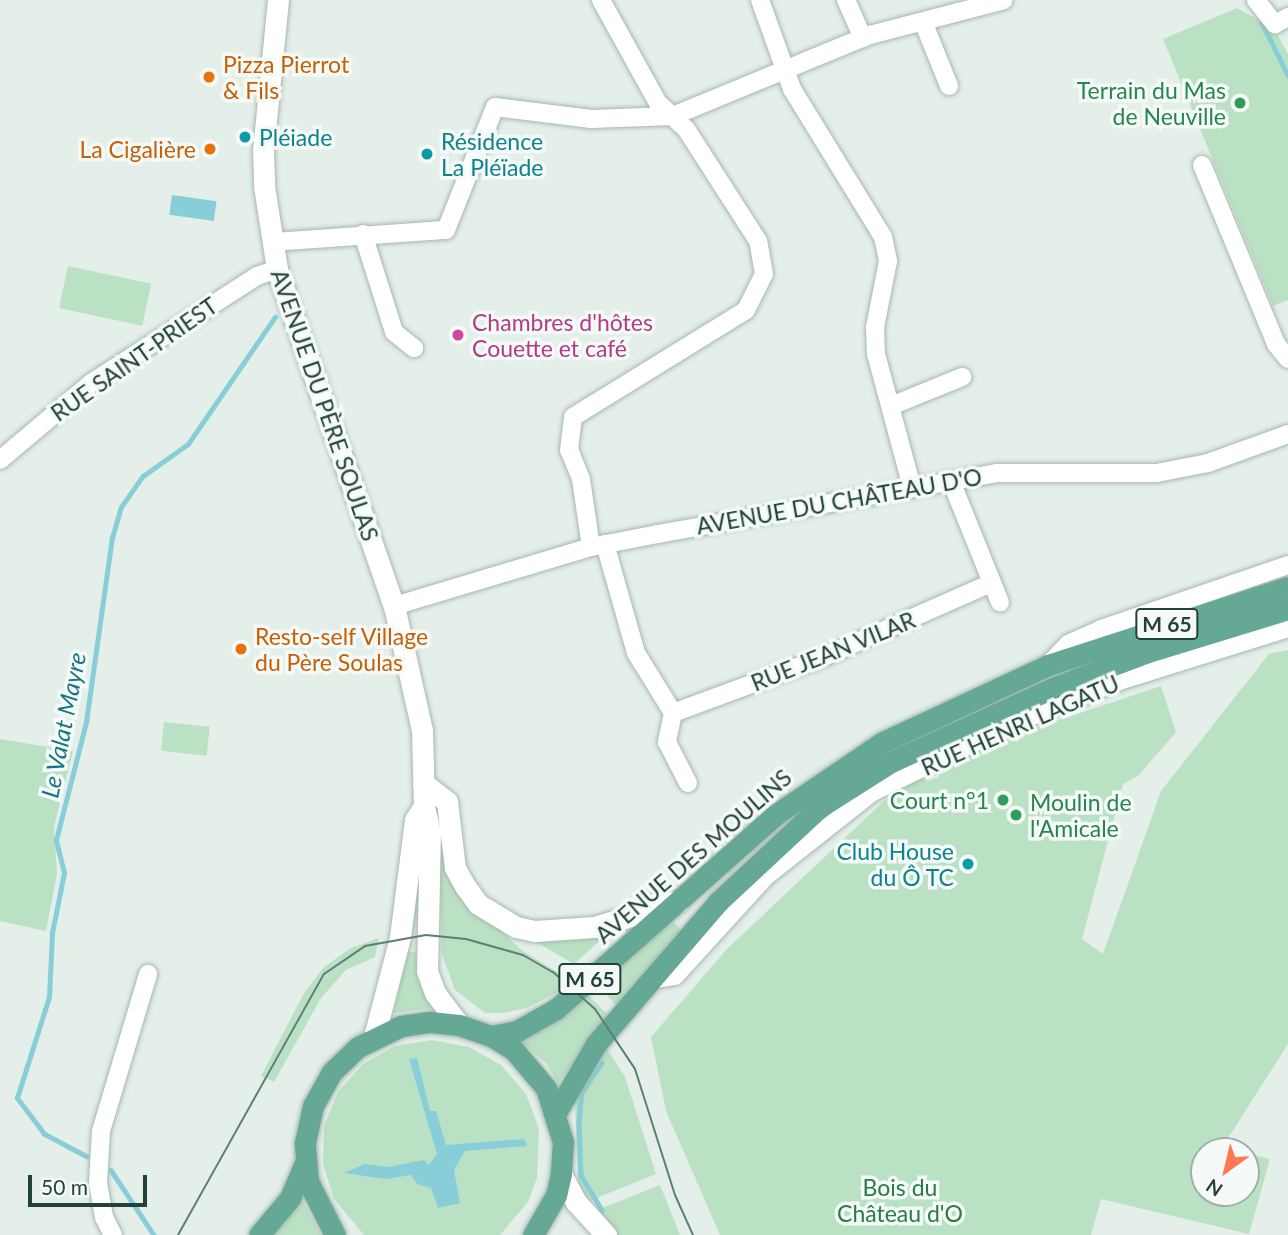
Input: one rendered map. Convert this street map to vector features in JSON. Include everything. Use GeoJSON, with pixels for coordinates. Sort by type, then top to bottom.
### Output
{"type":"FeatureCollection","features":[{"type":"Feature","properties":{"kind":"main road","name":"AVENUE DU PÈRE SOULAS"},"geometry":{"type":"LineString","coordinates":[[278,0],[263,149],[277,269],[394,606],[422,730],[424,806],[430,831],[427,971],[435,993],[459,1025]]}},
{"type":"Feature","properties":{"kind":"main road","name":"AVENUE DES MOULINS"},"geometry":{"type":"LineString","coordinates":[[491,1036],[517,1031],[556,1009],[775,816],[849,764],[913,727],[1048,665],[1288,587]]}},
{"type":"Feature","properties":{"kind":"main road","name":"AVENUE DES MOULINS"},"geometry":{"type":"LineString","coordinates":[[556,1111],[580,1066],[718,902],[772,847],[821,807],[891,762],[1055,687],[1288,609]]}},
{"type":"Feature","properties":{"kind":"main road"},"geometry":{"type":"LineString","coordinates":[[423,783],[447,802],[455,868],[465,886],[478,904],[516,927],[535,931],[594,927],[644,912],[657,903],[678,902]]}},
{"type":"Feature","properties":{"kind":"main road","name":"AVENUE DU PÈRE SOULAS"},"geometry":{"type":"LineString","coordinates":[[374,1037],[409,893],[415,820],[424,806]]}},
{"type":"Feature","properties":{"kind":"main road"},"geometry":{"type":"LineString","coordinates":[[335,1235],[314,1200],[305,1162],[307,1124],[320,1089],[343,1059],[374,1037],[401,1026],[459,1025],[491,1036],[531,1067],[556,1111],[563,1142],[561,1174],[546,1216],[533,1235]]}},
{"type":"Feature","properties":{"kind":"main road"},"geometry":{"type":"LineString","coordinates":[[259,1235],[290,1198],[305,1162]]}},
{"type":"Feature","properties":{"kind":"main road"},"geometry":{"type":"LineString","coordinates":[[561,1174],[576,1202],[606,1235]]}},
{"type":"Feature","properties":{"kind":"street"},"geometry":{"type":"LineString","coordinates":[[601,0],[658,103],[686,129],[758,242],[764,274],[746,310],[584,407],[573,417],[569,450],[581,479],[598,546],[636,653],[673,713],[667,742],[688,783]]}},
{"type":"Feature","properties":{"kind":"street"},"geometry":{"type":"LineString","coordinates":[[760,0],[784,73],[883,237],[888,261],[875,327],[876,354],[912,487]]}},
{"type":"Feature","properties":{"kind":"street"},"geometry":{"type":"LineString","coordinates":[[846,0],[863,38]]}},
{"type":"Feature","properties":{"kind":"street"},"geometry":{"type":"LineString","coordinates":[[273,242],[446,230],[495,107],[591,119],[673,116],[784,73],[863,38],[924,24],[1004,0]]}},
{"type":"Feature","properties":{"kind":"street"},"geometry":{"type":"LineString","coordinates":[[1256,0],[1275,24],[1288,17]]}},
{"type":"Feature","properties":{"kind":"street"},"geometry":{"type":"LineString","coordinates":[[924,24],[949,86]]}},
{"type":"Feature","properties":{"kind":"street"},"geometry":{"type":"LineString","coordinates":[[1202,165],[1276,344],[1288,359]]}},
{"type":"Feature","properties":{"kind":"street"},"geometry":{"type":"LineString","coordinates":[[363,234],[394,332],[414,348]]}},
{"type":"Feature","properties":{"kind":"street","name":"RUE SAINT-PRIEST"},"geometry":{"type":"LineString","coordinates":[[0,460],[8,441],[91,383],[257,276],[277,269]]}},
{"type":"Feature","properties":{"kind":"street"},"geometry":{"type":"LineString","coordinates":[[891,406],[962,377]]}},
{"type":"Feature","properties":{"kind":"street","name":"AVENUE DU CHÂTEAU D'O"},"geometry":{"type":"LineString","coordinates":[[394,606],[598,546],[951,481],[1021,472],[1157,473],[1208,463],[1288,434]]}},
{"type":"Feature","properties":{"kind":"street"},"geometry":{"type":"LineString","coordinates":[[951,481],[1000,602]]}},
{"type":"Feature","properties":{"kind":"street"},"geometry":{"type":"LineString","coordinates":[[1048,665],[1068,644],[1101,629],[1288,565]]}},
{"type":"Feature","properties":{"kind":"street","name":"RUE JEAN VILAR"},"geometry":{"type":"LineString","coordinates":[[673,713],[819,659],[991,583]]}},
{"type":"Feature","properties":{"kind":"street","name":"RUE HENRI LAGATU"},"geometry":{"type":"LineString","coordinates":[[655,979],[675,976],[792,852],[887,784],[1010,725],[1119,681],[1288,628]]}},
{"type":"Feature","properties":{"kind":"street"},"geometry":{"type":"LineString","coordinates":[[113,1235],[104,1217],[98,1183],[101,1131],[148,974]]}},
{"type":"Feature","properties":{"kind":"green space"},"geometry":{"type":"Polygon","coordinates":[[[1237,8],[1274,29],[1288,54],[1288,300],[1273,306],[1163,39],[1237,8]]]}},
{"type":"Feature","properties":{"kind":"green space"},"geometry":{"type":"Polygon","coordinates":[[[68,266],[151,284],[142,326],[59,308],[68,266]]]}},
{"type":"Feature","properties":{"kind":"green space","name":"Bois du Château d'O"},"geometry":{"type":"Polygon","coordinates":[[[1288,650],[1288,1044],[1229,1137],[1190,1137],[1190,1207],[1257,1207],[1249,1234],[1101,1199],[1091,1235],[720,1235],[666,1111],[651,1037],[727,949],[901,785],[920,775],[929,781],[939,777],[940,764],[982,746],[1161,686],[1176,732],[1138,776],[1123,784],[1082,939],[1103,954],[1161,791],[1269,654],[1288,650]]]}},
{"type":"Feature","properties":{"kind":"green space"},"geometry":{"type":"Polygon","coordinates":[[[164,722],[210,727],[207,756],[161,751],[164,722]]]}},
{"type":"Feature","properties":{"kind":"green space"},"geometry":{"type":"Polygon","coordinates":[[[0,739],[73,751],[54,827],[57,873],[46,931],[0,921],[0,739]]]}},
{"type":"Feature","properties":{"kind":"green space"},"geometry":{"type":"Polygon","coordinates":[[[439,831],[445,852],[482,914],[523,951],[575,983],[527,1008],[502,1013],[485,1013],[455,990],[442,955],[439,831]]]}},
{"type":"Feature","properties":{"kind":"green space"},"geometry":{"type":"Polygon","coordinates":[[[672,921],[681,929],[617,1006],[598,986],[672,921]]]}},
{"type":"Feature","properties":{"kind":"green space"},"geometry":{"type":"Polygon","coordinates":[[[614,928],[574,964],[529,938],[614,928]]]}},
{"type":"Feature","properties":{"kind":"green space"},"geometry":{"type":"Polygon","coordinates":[[[379,938],[375,957],[346,970],[321,998],[274,1082],[261,1076],[304,993],[324,967],[351,948],[379,938]]]}},
{"type":"Feature","properties":{"kind":"green space"},"geometry":{"type":"Polygon","coordinates":[[[407,952],[416,952],[419,975],[433,1008],[394,1013],[407,952]]]}},
{"type":"Feature","properties":{"kind":"green space"},"geometry":{"type":"Polygon","coordinates":[[[588,995],[609,1016],[558,1083],[546,1063],[520,1041],[541,1031],[588,995]]]}},
{"type":"Feature","properties":{"kind":"green space"},"geometry":{"type":"Polygon","coordinates":[[[432,1040],[469,1047],[501,1065],[526,1094],[539,1129],[537,1178],[528,1202],[500,1235],[364,1235],[334,1199],[323,1164],[324,1126],[338,1092],[363,1064],[395,1046],[432,1040]]]}},
{"type":"Feature","properties":{"kind":"green space"},"geometry":{"type":"Polygon","coordinates":[[[606,1047],[625,1077],[656,1174],[587,1202],[578,1186],[575,1103],[606,1047]]]}},
{"type":"Feature","properties":{"kind":"green space"},"geometry":{"type":"Polygon","coordinates":[[[1260,1156],[1270,1159],[1260,1195],[1260,1156]]]}},
{"type":"Feature","properties":{"kind":"green space"},"geometry":{"type":"Polygon","coordinates":[[[660,1185],[680,1235],[618,1235],[595,1211],[660,1185]]]}},
{"type":"Feature","properties":{"kind":"green space"},"geometry":{"type":"Polygon","coordinates":[[[301,1198],[321,1235],[269,1235],[301,1198]]]}},
{"type":"Feature","properties":{"kind":"water"},"geometry":{"type":"Polygon","coordinates":[[[172,195],[217,201],[214,221],[169,215],[172,195]]]}},
{"type":"Feature","properties":{"kind":"water"},"geometry":{"type":"Polygon","coordinates":[[[417,1058],[430,1111],[436,1111],[446,1145],[524,1139],[527,1146],[465,1151],[454,1170],[460,1203],[438,1208],[431,1188],[417,1184],[411,1175],[386,1179],[344,1173],[365,1164],[388,1167],[424,1160],[429,1165],[437,1154],[409,1059],[417,1058]]]}},
{"type":"Feature","properties":{"kind":"waterway"},"geometry":{"type":"LineString","coordinates":[[1262,23],[1288,75]]}},
{"type":"Feature","properties":{"kind":"waterway","name":"Le Valat Mayre"},"geometry":{"type":"LineString","coordinates":[[87,1157],[44,1134],[17,1098],[49,997],[52,933],[64,873],[56,840],[86,722],[112,538],[121,507],[143,476],[188,444],[275,317]]}},
{"type":"Feature","properties":{"kind":"waterway"},"geometry":{"type":"LineString","coordinates":[[602,1063],[582,1093],[579,1121],[581,1175],[602,1210]]}},
{"type":"Feature","properties":{"kind":"waterway","name":"Le Valat Mayre"},"geometry":{"type":"LineString","coordinates":[[111,1170],[154,1235]]}},
{"type":"Feature","properties":{"kind":"tram line"},"geometry":{"type":"LineString","coordinates":[[178,1235],[324,974],[365,946],[426,935],[466,939],[523,955],[553,972],[595,1009],[635,1069],[675,1195],[693,1235]]}},
{"type":"Feature","properties":{"kind":"place","name":"Pizza Pierrot & Fils"},"geometry":{"type":"Point","coordinates":[209,77]}},
{"type":"Feature","properties":{"kind":"place","name":"Terrain du Mas de Neuville"},"geometry":{"type":"Point","coordinates":[1240,103]}},
{"type":"Feature","properties":{"kind":"place","name":"Pléiade"},"geometry":{"type":"Point","coordinates":[245,137]}},
{"type":"Feature","properties":{"kind":"place","name":"La Cigalière"},"geometry":{"type":"Point","coordinates":[210,149]}},
{"type":"Feature","properties":{"kind":"place","name":"Résidence La Pléïade"},"geometry":{"type":"Point","coordinates":[427,154]}},
{"type":"Feature","properties":{"kind":"place","name":"Chambres d'hôtes Couette et café"},"geometry":{"type":"Point","coordinates":[458,335]}},
{"type":"Feature","properties":{"kind":"place","name":"Resto-self Village du Père Soulas"},"geometry":{"type":"Point","coordinates":[241,649]}},
{"type":"Feature","properties":{"kind":"place","name":"Court n°1"},"geometry":{"type":"Point","coordinates":[1003,800]}},
{"type":"Feature","properties":{"kind":"place","name":"Moulin de l'Amicale"},"geometry":{"type":"Point","coordinates":[1016,815]}},
{"type":"Feature","properties":{"kind":"place","name":"Club House du Ô TC"},"geometry":{"type":"Point","coordinates":[968,864]}}]}
